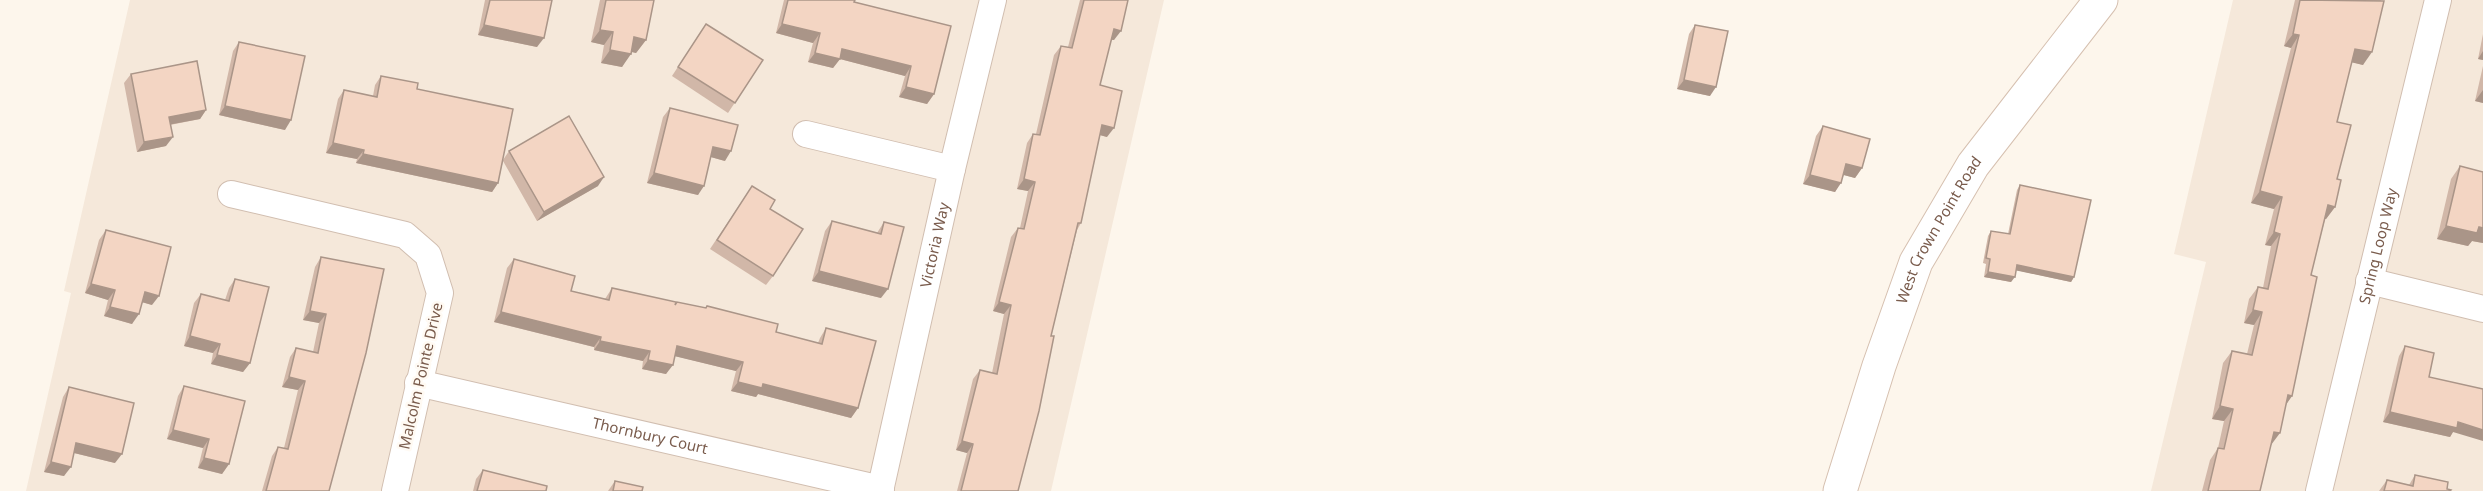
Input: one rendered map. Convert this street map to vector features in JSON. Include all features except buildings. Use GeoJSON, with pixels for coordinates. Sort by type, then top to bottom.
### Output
{"type":"FeatureCollection","features":[{"type":"Feature","properties":{"kind":"street","name":"Victoria Way"},"geometry":{"type":"LineString","coordinates":[[881,490],[952,169],[993,0]]}},
{"type":"Feature","properties":{"kind":"street","name":"West Crown Point Road"},"geometry":{"type":"LineString","coordinates":[[1840,491],[1879,366],[1916,262],[1973,165],[2101,0]]}},
{"type":"Feature","properties":{"kind":"street","name":"Spring Loop Way"},"geometry":{"type":"LineString","coordinates":[[2319,491],[2438,0]]}},
{"type":"Feature","properties":{"kind":"street"},"geometry":{"type":"LineString","coordinates":[[806,134],[952,169]]}},
{"type":"Feature","properties":{"kind":"street","name":"Malcolm Pointe Drive"},"geometry":{"type":"LineString","coordinates":[[231,194],[405,235],[428,255],[440,293],[395,491]]}},
{"type":"Feature","properties":{"kind":"street"},"geometry":{"type":"LineString","coordinates":[[2369,281],[2483,309]]}},
{"type":"Feature","properties":{"kind":"street","name":"Thornbury Court"},"geometry":{"type":"LineString","coordinates":[[418,383],[881,490]]}},
{"type":"Feature","properties":{"kind":"shaded area"},"geometry":{"type":"Polygon","coordinates":[[[130,0],[1164,0],[1051,491],[26,491],[71,293],[64,291],[130,0]]]}},
{"type":"Feature","properties":{"kind":"shaded area"},"geometry":{"type":"Polygon","coordinates":[[[2233,0],[2483,0],[2483,491],[2151,491],[2206,262],[2174,254],[2233,0]]]}}]}
